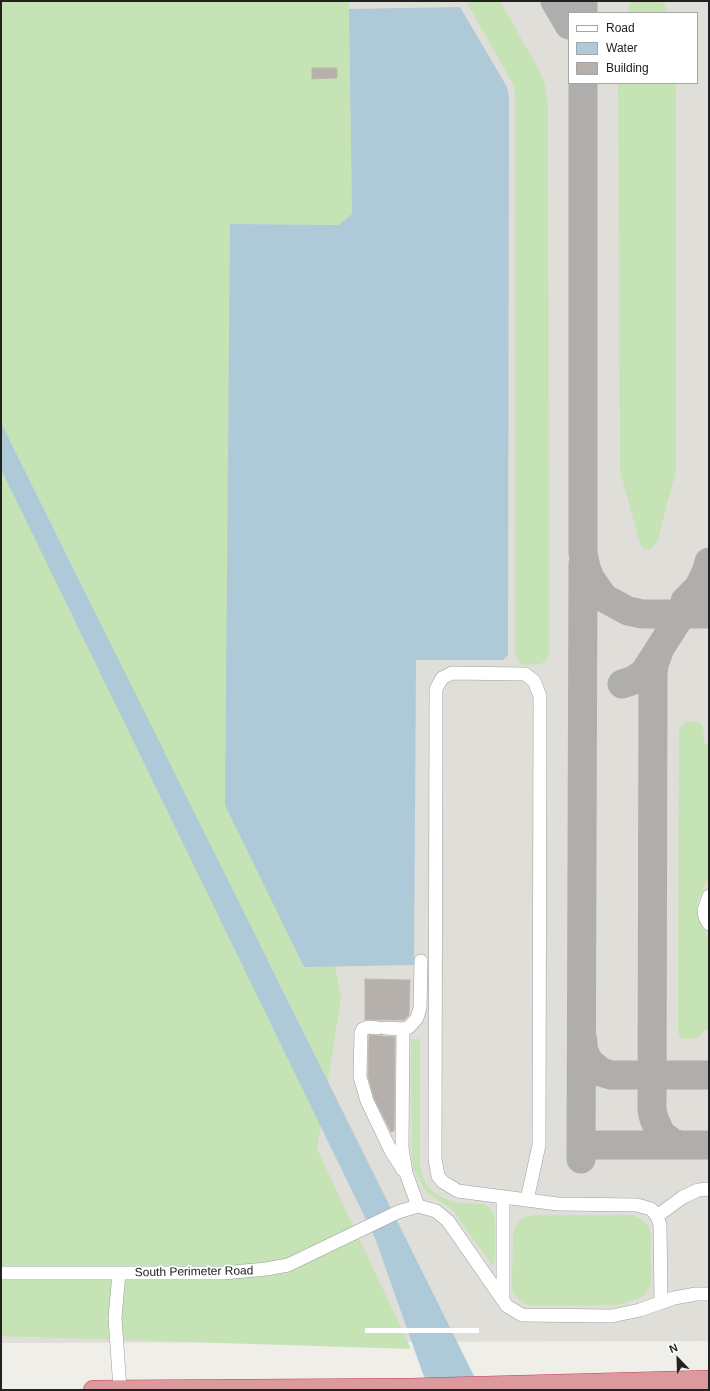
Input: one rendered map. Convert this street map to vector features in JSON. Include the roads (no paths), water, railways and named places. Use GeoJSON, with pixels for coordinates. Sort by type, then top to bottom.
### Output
{"type":"FeatureCollection","features":[{"type":"Feature","properties":{"kind":"highway"},"geometry":{"type":"LineString","coordinates":[[614,1382],[709,1372]]}},
{"type":"Feature","properties":{"kind":"highway"},"geometry":{"type":"LineString","coordinates":[[93,1390],[410,1388],[709,1380]]}},
{"type":"Feature","properties":{"kind":"lane"},"geometry":{"type":"LineString","coordinates":[[527,1200],[539,1145],[540,696],[534,681],[525,674],[452,673],[442,678],[436,688],[436,1168],[438,1176],[449,1187],[458,1191],[527,1200],[573,1205],[641,1206],[651,1210],[657,1216],[661,1231],[661,1302]]}},
{"type":"Feature","properties":{"kind":"lane"},"geometry":{"type":"LineString","coordinates":[[709,896],[705,903],[704,910],[705,917],[709,924]]}},
{"type":"Feature","properties":{"kind":"lane"},"geometry":{"type":"LineString","coordinates":[[406,1173],[384,1137],[368,1101],[360,1077],[360,1033],[363,1029],[368,1027],[403,1029],[413,1023],[418,1014],[421,961]]}},
{"type":"Feature","properties":{"kind":"lane"},"geometry":{"type":"LineString","coordinates":[[403,1029],[402,1148],[406,1173],[418,1206],[436,1211],[448,1221],[503,1300],[514,1312],[530,1316],[612,1316],[626,1314],[686,1295],[709,1294]]}},
{"type":"Feature","properties":{"kind":"lane"},"geometry":{"type":"LineString","coordinates":[[657,1216],[683,1197],[698,1190],[709,1189]]}},
{"type":"Feature","properties":{"kind":"lane"},"geometry":{"type":"LineString","coordinates":[[503,1197],[503,1300]]}},
{"type":"Feature","properties":{"kind":"lane","name":"South Perimeter Road"},"geometry":{"type":"LineString","coordinates":[[1,1273],[222,1273],[266,1269],[288,1265],[398,1212],[418,1206]]}},
{"type":"Feature","properties":{"kind":"lane"},"geometry":{"type":"LineString","coordinates":[[120,1273],[116,1318],[120,1389]]}},
{"type":"Feature","properties":{"kind":"water"},"geometry":{"type":"Polygon","coordinates":[[[460,7],[507,87],[509,96],[508,655],[503,660],[416,660],[414,965],[304,967],[225,805],[230,224],[339,225],[352,214],[349,9],[460,7]]]}},
{"type":"Feature","properties":{"kind":"water"},"geometry":{"type":"Polygon","coordinates":[[[1,423],[481,1390],[431,1390],[423,1374],[375,1238],[1,469],[1,423]]]}}]}
